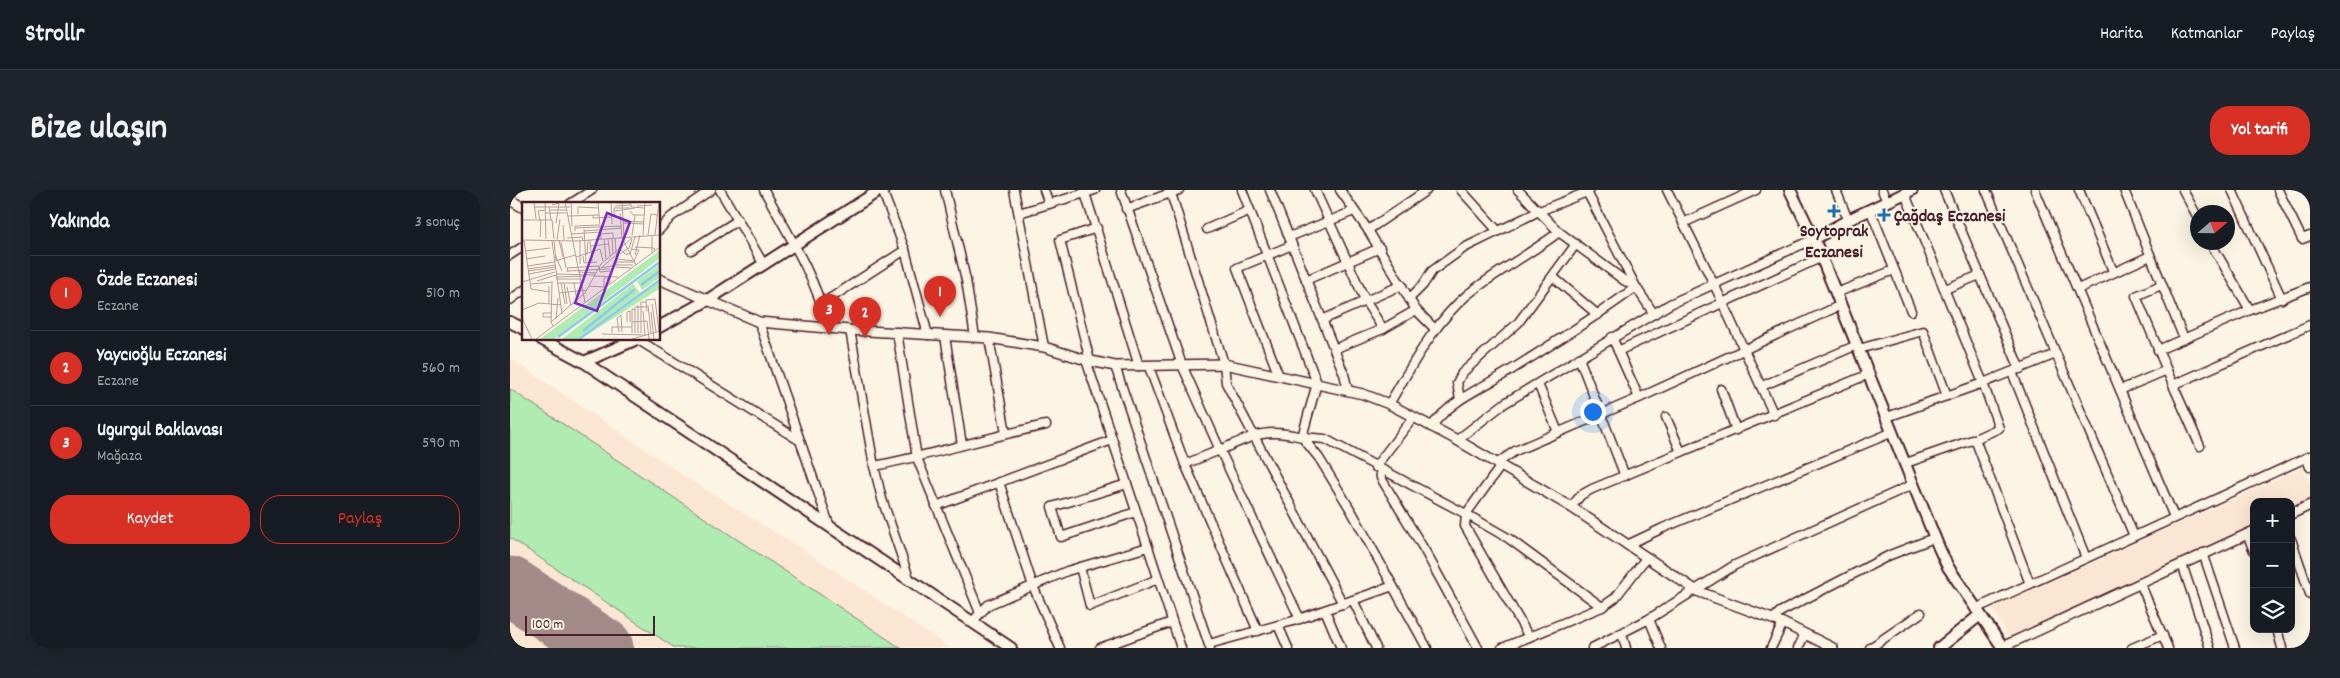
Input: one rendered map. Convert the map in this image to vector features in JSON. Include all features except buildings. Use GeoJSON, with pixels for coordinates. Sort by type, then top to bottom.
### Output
{"type":"FeatureCollection","features":[{"type":"Feature","properties":{"kind":"main road"},"geometry":{"type":"LineString","coordinates":[[660,326],[706,301],[881,190]]}},
{"type":"Feature","properties":{"kind":"main road"},"geometry":{"type":"LineString","coordinates":[[1790,190],[1822,257],[1906,463],[1934,538],[1948,567],[2002,647]]}},
{"type":"Feature","properties":{"kind":"main road"},"geometry":{"type":"LineString","coordinates":[[1814,239],[1870,209],[1909,192]]}},
{"type":"Feature","properties":{"kind":"main road"},"geometry":{"type":"LineString","coordinates":[[510,322],[522,328]]}},
{"type":"Feature","properties":{"kind":"main road"},"geometry":{"type":"LineString","coordinates":[[543,340],[584,362],[1011,648]]}},
{"type":"Feature","properties":{"kind":"main road"},"geometry":{"type":"LineString","coordinates":[[584,362],[635,340]]}},
{"type":"Feature","properties":{"kind":"main road"},"geometry":{"type":"LineString","coordinates":[[1939,648],[1977,612]]}},
{"type":"Feature","properties":{"kind":"street"},"geometry":{"type":"LineString","coordinates":[[573,202],[592,190]]}},
{"type":"Feature","properties":{"kind":"street"},"geometry":{"type":"LineString","coordinates":[[660,229],[672,217],[711,190]]}},
{"type":"Feature","properties":{"kind":"street"},"geometry":{"type":"LineString","coordinates":[[720,190],[764,265]]}},
{"type":"Feature","properties":{"kind":"street"},"geometry":{"type":"LineString","coordinates":[[764,190],[794,245],[822,303],[829,329]]}},
{"type":"Feature","properties":{"kind":"street"},"geometry":{"type":"LineString","coordinates":[[881,190],[905,250],[928,335]]}},
{"type":"Feature","properties":{"kind":"street"},"geometry":{"type":"LineString","coordinates":[[945,190],[960,252],[975,337]]}},
{"type":"Feature","properties":{"kind":"street"},"geometry":{"type":"LineString","coordinates":[[1014,190],[1044,346]]}},
{"type":"Feature","properties":{"kind":"street"},"geometry":{"type":"LineString","coordinates":[[1044,190],[1049,204]]}},
{"type":"Feature","properties":{"kind":"street"},"geometry":{"type":"LineString","coordinates":[[1019,213],[1084,191],[1095,190]]}},
{"type":"Feature","properties":{"kind":"street"},"geometry":{"type":"LineString","coordinates":[[1121,190],[1126,210],[1182,365],[1300,619]]}},
{"type":"Feature","properties":{"kind":"street"},"geometry":{"type":"LineString","coordinates":[[1242,190],[1316,383],[1302,438]]}},
{"type":"Feature","properties":{"kind":"street"},"geometry":{"type":"LineString","coordinates":[[1270,190],[1334,349],[1348,390]]}},
{"type":"Feature","properties":{"kind":"street"},"geometry":{"type":"LineString","coordinates":[[1315,190],[1366,302],[1382,329]]}},
{"type":"Feature","properties":{"kind":"street"},"geometry":{"type":"LineString","coordinates":[[1340,190],[1380,248],[1416,310],[1436,328]]}},
{"type":"Feature","properties":{"kind":"street"},"geometry":{"type":"LineString","coordinates":[[1368,230],[1428,190]]}},
{"type":"Feature","properties":{"kind":"street"},"geometry":{"type":"LineString","coordinates":[[1461,190],[1497,230]]}},
{"type":"Feature","properties":{"kind":"street"},"geometry":{"type":"LineString","coordinates":[[1518,190],[1537,212],[1559,232],[1625,281],[1636,287]]}},
{"type":"Feature","properties":{"kind":"street"},"geometry":{"type":"LineString","coordinates":[[1667,190],[1745,349],[1774,415]]}},
{"type":"Feature","properties":{"kind":"street"},"geometry":{"type":"LineString","coordinates":[[1683,224],[1756,190]]}},
{"type":"Feature","properties":{"kind":"street"},"geometry":{"type":"LineString","coordinates":[[1836,190],[1848,220]]}},
{"type":"Feature","properties":{"kind":"street"},"geometry":{"type":"LineString","coordinates":[[1882,190],[1887,202]]}},
{"type":"Feature","properties":{"kind":"street"},"geometry":{"type":"LineString","coordinates":[[1944,190],[1980,275],[2086,558]]}},
{"type":"Feature","properties":{"kind":"street"},"geometry":{"type":"LineString","coordinates":[[1986,190],[2134,536]]}},
{"type":"Feature","properties":{"kind":"street"},"geometry":{"type":"LineString","coordinates":[[2035,190],[2174,517]]}},
{"type":"Feature","properties":{"kind":"street"},"geometry":{"type":"LineString","coordinates":[[2079,190],[2113,272]]}},
{"type":"Feature","properties":{"kind":"street"},"geometry":{"type":"LineString","coordinates":[[2124,190],[2184,339]]}},
{"type":"Feature","properties":{"kind":"street"},"geometry":{"type":"LineString","coordinates":[[2183,190],[2191,205]]}},
{"type":"Feature","properties":{"kind":"street"},"geometry":{"type":"LineString","coordinates":[[2232,190],[2282,299]]}},
{"type":"Feature","properties":{"kind":"street"},"geometry":{"type":"LineString","coordinates":[[2278,190],[2302,239],[2310,236]]}},
{"type":"Feature","properties":{"kind":"street"},"geometry":{"type":"LineString","coordinates":[[1084,191],[1139,366]]}},
{"type":"Feature","properties":{"kind":"street"},"geometry":{"type":"LineString","coordinates":[[1126,210],[1173,191],[1224,364],[1226,383],[1343,604]]}},
{"type":"Feature","properties":{"kind":"street"},"geometry":{"type":"LineString","coordinates":[[1409,299],[1423,285],[1432,271],[1464,248],[1497,230],[1589,191],[1636,287],[1654,314]]}},
{"type":"Feature","properties":{"kind":"street"},"geometry":{"type":"LineString","coordinates":[[1906,463],[1976,439],[1998,428],[1984,383],[1945,289],[1909,192]]}},
{"type":"Feature","properties":{"kind":"street"},"geometry":{"type":"LineString","coordinates":[[1870,209],[1911,311]]}},
{"type":"Feature","properties":{"kind":"street"},"geometry":{"type":"LineString","coordinates":[[1207,228],[1250,210]]}},
{"type":"Feature","properties":{"kind":"street"},"geometry":{"type":"LineString","coordinates":[[1279,376],[1237,268],[1329,221],[1354,211]]}},
{"type":"Feature","properties":{"kind":"street"},"geometry":{"type":"LineString","coordinates":[[691,250],[738,220]]}},
{"type":"Feature","properties":{"kind":"street"},"geometry":{"type":"LineString","coordinates":[[1097,228],[1060,240],[1088,361],[1112,440],[1181,648]]}},
{"type":"Feature","properties":{"kind":"street"},"geometry":{"type":"LineString","coordinates":[[1389,404],[1436,328],[1467,296],[1559,232]]}},
{"type":"Feature","properties":{"kind":"street"},"geometry":{"type":"LineString","coordinates":[[1457,440],[1504,403],[1654,314],[1714,284],[1814,239]]}},
{"type":"Feature","properties":{"kind":"street"},"geometry":{"type":"LineString","coordinates":[[1460,399],[1457,383],[1462,373],[1518,323],[1576,244]]}},
{"type":"Feature","properties":{"kind":"street"},"geometry":{"type":"LineString","coordinates":[[510,255],[522,247]]}},
{"type":"Feature","properties":{"kind":"street"},"geometry":{"type":"LineString","coordinates":[[1306,280],[1380,248]]}},
{"type":"Feature","properties":{"kind":"street"},"geometry":{"type":"LineString","coordinates":[[822,303],[905,250]]}},
{"type":"Feature","properties":{"kind":"street"},"geometry":{"type":"LineString","coordinates":[[2215,250],[2250,310]]}},
{"type":"Feature","properties":{"kind":"street"},"geometry":{"type":"LineString","coordinates":[[2078,289],[2150,256]]}},
{"type":"Feature","properties":{"kind":"street"},"geometry":{"type":"LineString","coordinates":[[1618,352],[1822,257]]}},
{"type":"Feature","properties":{"kind":"street"},"geometry":{"type":"LineString","coordinates":[[1836,293],[1894,270]]}},
{"type":"Feature","properties":{"kind":"street"},"geometry":{"type":"LineString","coordinates":[[1945,289],[1980,275]]}},
{"type":"Feature","properties":{"kind":"street"},"geometry":{"type":"LineString","coordinates":[[1553,277],[1598,315]]}},
{"type":"Feature","properties":{"kind":"street"},"geometry":{"type":"LineString","coordinates":[[660,279],[706,301],[759,322],[829,329],[989,338],[1044,346],[1088,361],[1115,366],[1224,364],[1348,390],[1389,404],[1457,440],[1571,508],[1697,590],[1783,623],[1833,648]]}},
{"type":"Feature","properties":{"kind":"street"},"geometry":{"type":"LineString","coordinates":[[1322,320],[1402,285]]}},
{"type":"Feature","properties":{"kind":"street"},"geometry":{"type":"LineString","coordinates":[[2161,285],[2136,296],[2200,446]]}},
{"type":"Feature","properties":{"kind":"street"},"geometry":{"type":"LineString","coordinates":[[1431,427],[1447,408],[1460,399],[1504,374],[1598,315],[1636,287]]}},
{"type":"Feature","properties":{"kind":"street"},"geometry":{"type":"LineString","coordinates":[[2158,350],[2250,310],[2310,287]]}},
{"type":"Feature","properties":{"kind":"street"},"geometry":{"type":"LineString","coordinates":[[510,300],[522,291]]}},
{"type":"Feature","properties":{"kind":"street"},"geometry":{"type":"LineString","coordinates":[[1529,637],[1465,526],[1466,514],[1498,466],[1515,451],[1639,398],[1841,305]]}},
{"type":"Feature","properties":{"kind":"street"},"geometry":{"type":"LineString","coordinates":[[1334,349],[1382,329],[1416,310]]}},
{"type":"Feature","properties":{"kind":"street"},"geometry":{"type":"LineString","coordinates":[[759,322],[830,527]]}},
{"type":"Feature","properties":{"kind":"street"},"geometry":{"type":"LineString","coordinates":[[2173,385],[2310,325]]}},
{"type":"Feature","properties":{"kind":"street"},"geometry":{"type":"LineString","coordinates":[[850,330],[874,466],[882,499],[910,580]]}},
{"type":"Feature","properties":{"kind":"street"},"geometry":{"type":"LineString","coordinates":[[1762,386],[1858,347],[1923,331],[1947,396]]}},
{"type":"Feature","properties":{"kind":"street"},"geometry":{"type":"LineString","coordinates":[[897,332],[917,458],[980,613]]}},
{"type":"Feature","properties":{"kind":"street"},"geometry":{"type":"LineString","coordinates":[[945,336],[962,445]]}},
{"type":"Feature","properties":{"kind":"street"},"geometry":{"type":"LineString","coordinates":[[989,338],[1006,433]]}},
{"type":"Feature","properties":{"kind":"street"},"geometry":{"type":"LineString","coordinates":[[1612,338],[1639,398]]}},
{"type":"Feature","properties":{"kind":"street"},"geometry":{"type":"LineString","coordinates":[[639,340],[799,440]]}},
{"type":"Feature","properties":{"kind":"street"},"geometry":{"type":"LineString","coordinates":[[1887,417],[1984,383],[2056,354]]}},
{"type":"Feature","properties":{"kind":"street"},"geometry":{"type":"LineString","coordinates":[[1579,358],[1603,414],[1625,476]]}},
{"type":"Feature","properties":{"kind":"street"},"geometry":{"type":"LineString","coordinates":[[1115,366],[1209,646],[1300,619],[1393,586]]}},
{"type":"Feature","properties":{"kind":"street"},"geometry":{"type":"LineString","coordinates":[[1149,366],[1185,464],[1258,631]]}},
{"type":"Feature","properties":{"kind":"street"},"geometry":{"type":"LineString","coordinates":[[2120,390],[2167,370]]}},
{"type":"Feature","properties":{"kind":"street"},"geometry":{"type":"LineString","coordinates":[[1571,508],[1586,492],[1869,374]]}},
{"type":"Feature","properties":{"kind":"street"},"geometry":{"type":"LineString","coordinates":[[1538,384],[1558,432]]}},
{"type":"Feature","properties":{"kind":"street"},"geometry":{"type":"LineString","coordinates":[[1721,388],[1736,430]]}},
{"type":"Feature","properties":{"kind":"street"},"geometry":{"type":"LineString","coordinates":[[1666,417],[1681,452]]}},
{"type":"Feature","properties":{"kind":"street"},"geometry":{"type":"LineString","coordinates":[[1378,468],[1413,418]]}},
{"type":"Feature","properties":{"kind":"street"},"geometry":{"type":"LineString","coordinates":[[874,466],[917,458],[1006,433],[1046,426]]}},
{"type":"Feature","properties":{"kind":"street"},"geometry":{"type":"LineString","coordinates":[[1185,464],[1254,435],[1278,432],[1302,438],[1325,439],[1356,454],[1378,468],[1508,538],[1602,606]]}},
{"type":"Feature","properties":{"kind":"street"},"geometry":{"type":"LineString","coordinates":[[1627,545],[1663,528],[1893,432]]}},
{"type":"Feature","properties":{"kind":"street"},"geometry":{"type":"LineString","coordinates":[[1302,438],[1319,458],[1427,648]]}},
{"type":"Feature","properties":{"kind":"street"},"geometry":{"type":"LineString","coordinates":[[1976,439],[2030,584]]}},
{"type":"Feature","properties":{"kind":"street"},"geometry":{"type":"LineString","coordinates":[[936,506],[1112,440]]}},
{"type":"Feature","properties":{"kind":"street"},"geometry":{"type":"LineString","coordinates":[[1977,612],[2030,584],[2308,457],[2310,467]]}},
{"type":"Feature","properties":{"kind":"street"},"geometry":{"type":"LineString","coordinates":[[1378,468],[1381,478],[1425,550],[1478,648]]}},
{"type":"Feature","properties":{"kind":"street"},"geometry":{"type":"LineString","coordinates":[[999,482],[1033,586],[1060,648]]}},
{"type":"Feature","properties":{"kind":"street"},"geometry":{"type":"LineString","coordinates":[[1127,484],[1052,507],[1061,537],[1136,512]]}},
{"type":"Feature","properties":{"kind":"street"},"geometry":{"type":"LineString","coordinates":[[1592,648],[1649,619],[1735,565],[1914,484]]}},
{"type":"Feature","properties":{"kind":"street"},"geometry":{"type":"LineString","coordinates":[[2295,512],[2310,505]]}},
{"type":"Feature","properties":{"kind":"street"},"geometry":{"type":"LineString","coordinates":[[2002,647],[2203,553],[2250,533]]}},
{"type":"Feature","properties":{"kind":"street"},"geometry":{"type":"LineString","coordinates":[[1773,619],[1780,612],[1890,555],[1934,538]]}},
{"type":"Feature","properties":{"kind":"street"},"geometry":{"type":"LineString","coordinates":[[2292,543],[2310,594]]}},
{"type":"Feature","properties":{"kind":"street"},"geometry":{"type":"LineString","coordinates":[[972,622],[988,605],[1080,567],[1148,547]]}},
{"type":"Feature","properties":{"kind":"street"},"geometry":{"type":"LineString","coordinates":[[2203,553],[2235,648]]}},
{"type":"Feature","properties":{"kind":"street"},"geometry":{"type":"LineString","coordinates":[[1502,648],[1602,606],[1615,598],[1646,558]]}},
{"type":"Feature","properties":{"kind":"street"},"geometry":{"type":"LineString","coordinates":[[2182,564],[2210,648]]}},
{"type":"Feature","properties":{"kind":"street"},"geometry":{"type":"LineString","coordinates":[[1080,567],[1090,606],[1158,579]]}},
{"type":"Feature","properties":{"kind":"street"},"geometry":{"type":"LineString","coordinates":[[2140,584],[2168,648]]}},
{"type":"Feature","properties":{"kind":"street"},"geometry":{"type":"LineString","coordinates":[[1353,600],[1376,648]]}},
{"type":"Feature","properties":{"kind":"street"},"geometry":{"type":"LineString","coordinates":[[1324,610],[1341,648]]}},
{"type":"Feature","properties":{"kind":"street"},"geometry":{"type":"LineString","coordinates":[[1870,648],[1921,613]]}},
{"type":"Feature","properties":{"kind":"street"},"geometry":{"type":"LineString","coordinates":[[1649,619],[1661,648]]}},
{"type":"Feature","properties":{"kind":"street"},"geometry":{"type":"LineString","coordinates":[[1100,648],[1172,622]]}},
{"type":"Feature","properties":{"kind":"street"},"geometry":{"type":"LineString","coordinates":[[1771,648],[1783,623]]}},
{"type":"Feature","properties":{"kind":"street"},"geometry":{"type":"LineString","coordinates":[[1278,625],[1288,648]]}},
{"type":"Feature","properties":{"kind":"street"},"geometry":{"type":"LineString","coordinates":[[2278,633],[2282,648]]}},
{"type":"Feature","properties":{"kind":"street"},"geometry":{"type":"LineString","coordinates":[[1622,634],[1626,648]]}},
{"type":"Feature","properties":{"kind":"street"},"geometry":{"type":"LineString","coordinates":[[1798,648],[1805,634]]}},
{"type":"Feature","properties":{"kind":"street"},"geometry":{"type":"LineString","coordinates":[[2132,648],[2162,635]]}},
{"type":"Feature","properties":{"kind":"shaded area"},"geometry":{"type":"Polygon","coordinates":[[[510,358],[698,485],[798,546],[950,648],[510,648],[510,358]]]}},
{"type":"Feature","properties":{"kind":"shaded area"},"geometry":{"type":"Polygon","coordinates":[[[2302,468],[2310,483],[2310,499],[2295,506],[2295,498],[2250,498],[2250,528],[2010,640],[1992,608],[2302,468]]]}},
{"type":"Feature","properties":{"kind":"green space"},"geometry":{"type":"Polygon","coordinates":[[[510,389],[901,648],[675,648],[510,538],[510,389]]]}},
{"type":"Feature","properties":{"kind":"runway"},"geometry":{"type":"LineString","coordinates":[[510,586],[604,648]]}},
{"type":"Feature","properties":{"kind":"place","name":"Soytoprak Eczanesi"},"geometry":{"type":"Point","coordinates":[1834,211]}},
{"type":"Feature","properties":{"kind":"place","name":"Çağdaş Eczanesi"},"geometry":{"type":"Point","coordinates":[1884,215]}},
{"type":"Feature","properties":{"kind":"place","name":"Özde Eczanesi"},"geometry":{"type":"Point","coordinates":[940,317]}},
{"type":"Feature","properties":{"kind":"place","name":"Ugurgul Baklavası"},"geometry":{"type":"Point","coordinates":[829,335]}},
{"type":"Feature","properties":{"kind":"place","name":"Yaycıoğlu Eczanesi"},"geometry":{"type":"Point","coordinates":[865,338]}}]}
